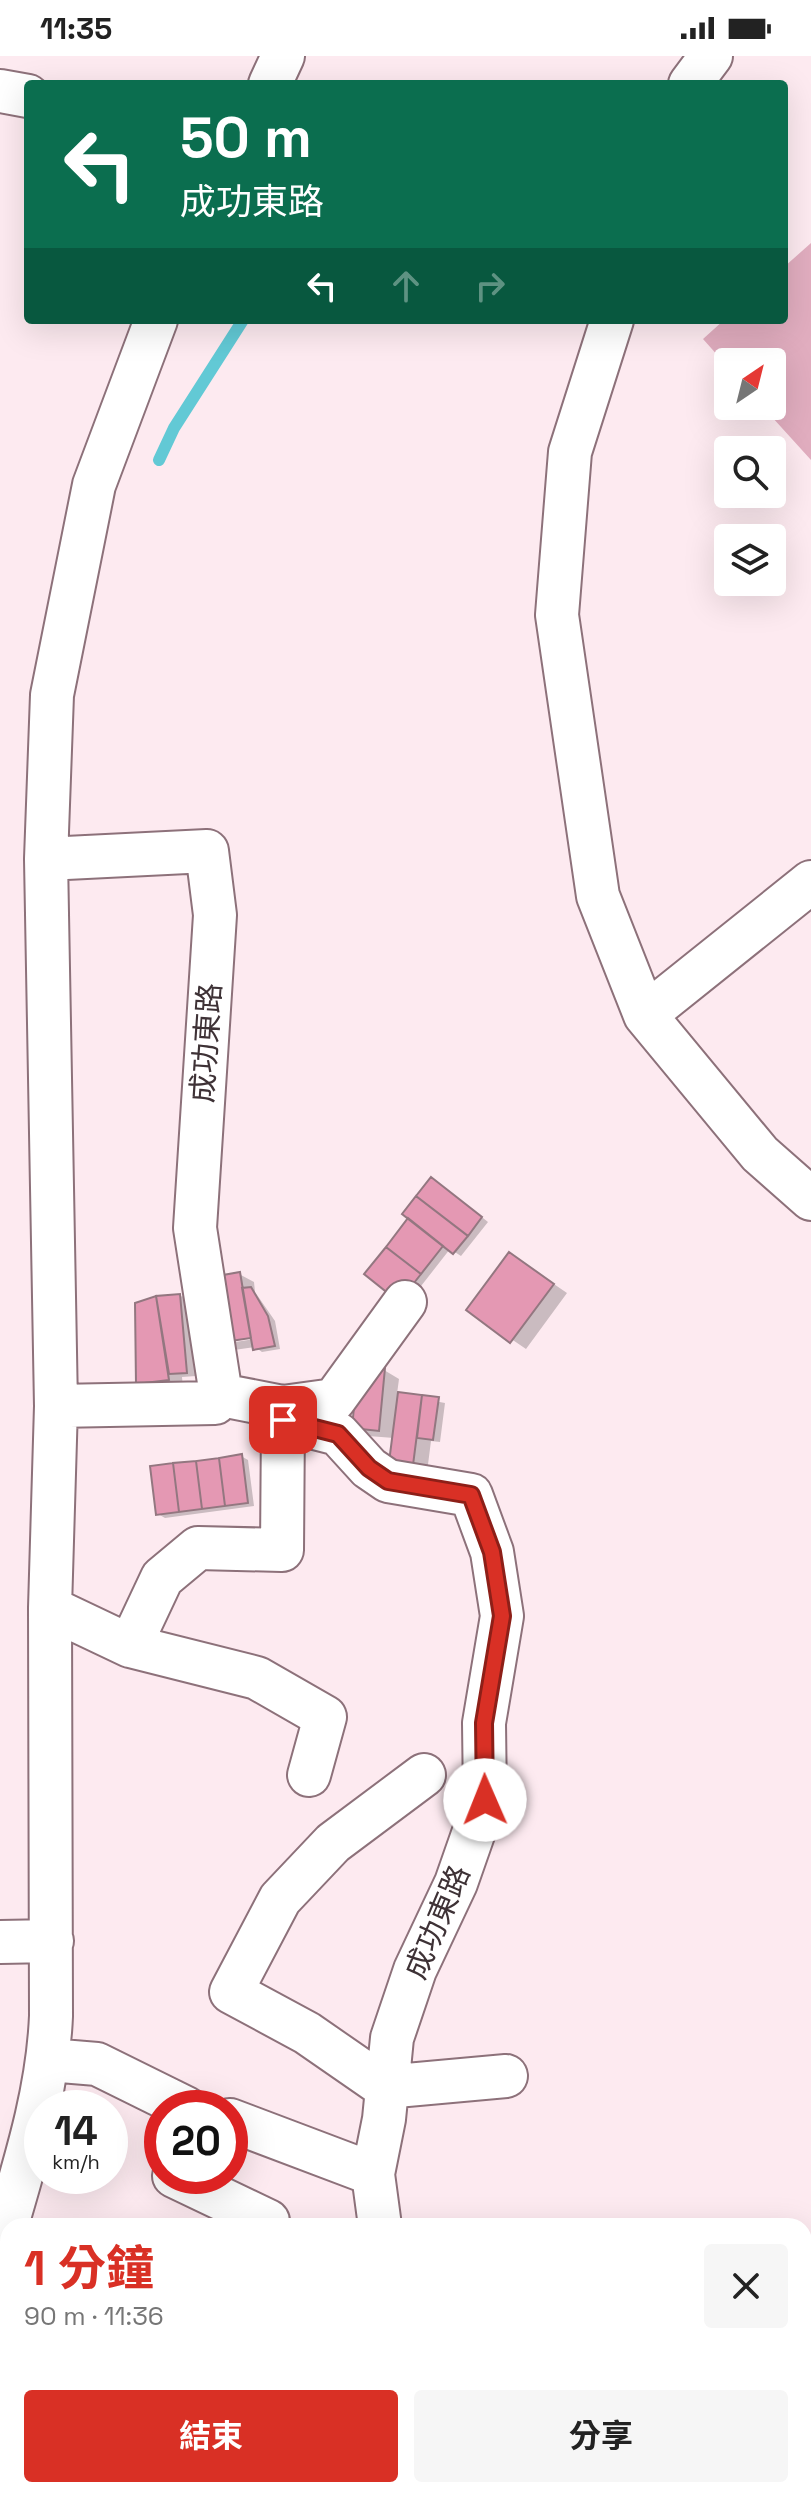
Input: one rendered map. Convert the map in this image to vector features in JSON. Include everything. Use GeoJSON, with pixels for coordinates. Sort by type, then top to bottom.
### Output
{"type":"FeatureCollection","features":[{"type":"Feature","properties":{"kind":"street"},"geometry":{"type":"LineString","coordinates":[[272,80],[283,56]]}},
{"type":"Feature","properties":{"kind":"street"},"geometry":{"type":"LineString","coordinates":[[693,80],[711,56]]}},
{"type":"Feature","properties":{"kind":"street"},"geometry":{"type":"LineString","coordinates":[[0,91],[24,95]]}},
{"type":"Feature","properties":{"kind":"street"},"geometry":{"type":"LineString","coordinates":[[9,2218],[38,2117],[49,2060],[52,1941],[50,1608],[56,1406],[46,859],[52,695],[94,485],[154,324]]}},
{"type":"Feature","properties":{"kind":"street"},"geometry":{"type":"LineString","coordinates":[[611,324],[570,452],[557,615],[598,896],[645,1015],[760,1154],[811,1199]]}},
{"type":"Feature","properties":{"kind":"street","name":"成功東路"},"geometry":{"type":"LineString","coordinates":[[46,859],[207,851],[215,915],[195,1228],[221,1395],[215,1403],[56,1406]]}},
{"type":"Feature","properties":{"kind":"street"},"geometry":{"type":"LineString","coordinates":[[645,1015],[811,882]]}},
{"type":"Feature","properties":{"kind":"street","name":"成功東路"},"geometry":{"type":"LineString","coordinates":[[283,1414],[334,1400],[405,1302]]}},
{"type":"Feature","properties":{"kind":"street","name":"成功東路"},"geometry":{"type":"LineString","coordinates":[[221,1395],[338,1434],[369,1468],[388,1481],[471,1495],[492,1552],[502,1616],[484,1723],[485,1800],[456,1883],[415,1970],[392,2038],[373,2174],[370,2218]]}},
{"type":"Feature","properties":{"kind":"street"},"geometry":{"type":"LineString","coordinates":[[130,1646],[162,1578],[198,1548],[282,1550],[283,1414]]}},
{"type":"Feature","properties":{"kind":"street"},"geometry":{"type":"LineString","coordinates":[[50,1608],[130,1646],[257,1678],[325,1717],[309,1775]]}},
{"type":"Feature","properties":{"kind":"street"},"geometry":{"type":"LineString","coordinates":[[424,1775],[333,1843],[280,1899],[231,1992],[307,2033],[385,2087],[506,2076]]}},
{"type":"Feature","properties":{"kind":"street"},"geometry":{"type":"LineString","coordinates":[[0,1942],[52,1941]]}},
{"type":"Feature","properties":{"kind":"street"},"geometry":{"type":"LineString","coordinates":[[49,2060],[97,2064],[150,2090]]}},
{"type":"Feature","properties":{"kind":"street"},"geometry":{"type":"LineString","coordinates":[[248,2127],[373,2174]]}},
{"type":"Feature","properties":{"kind":"street"},"geometry":{"type":"LineString","coordinates":[[212,2194],[262,2218]]}},
{"type":"Feature","properties":{"kind":"shaded area"},"geometry":{"type":"Polygon","coordinates":[[[811,243],[811,460],[775,420],[786,420],[786,348],[714,348],[714,351],[703,339],[720,324],[788,324],[788,263],[811,243]]]}},
{"type":"Feature","properties":{"kind":"building"},"geometry":{"type":"Polygon","coordinates":[[[431,1177],[482,1217],[468,1236],[416,1196],[431,1177]]]}},
{"type":"Feature","properties":{"kind":"building"},"geometry":{"type":"Polygon","coordinates":[[[416,1196],[468,1236],[453,1254],[402,1214],[416,1196]]]}},
{"type":"Feature","properties":{"kind":"building"},"geometry":{"type":"Polygon","coordinates":[[[408,1218],[443,1246],[421,1274],[386,1247],[408,1218]]]}},
{"type":"Feature","properties":{"kind":"building"},"geometry":{"type":"Polygon","coordinates":[[[386,1247],[421,1274],[399,1302],[364,1274],[386,1247]]]}},
{"type":"Feature","properties":{"kind":"building"},"geometry":{"type":"Polygon","coordinates":[[[509,1252],[554,1284],[510,1343],[466,1310],[509,1252]]]}},
{"type":"Feature","properties":{"kind":"building"},"geometry":{"type":"Polygon","coordinates":[[[240,1272],[251,1338],[217,1343],[206,1278],[240,1272]]]}},
{"type":"Feature","properties":{"kind":"building"},"geometry":{"type":"Polygon","coordinates":[[[251,1287],[268,1316],[275,1346],[253,1350],[242,1288],[251,1287]]]}},
{"type":"Feature","properties":{"kind":"building"},"geometry":{"type":"Polygon","coordinates":[[[180,1294],[187,1373],[169,1374],[156,1296],[180,1294]]]}},
{"type":"Feature","properties":{"kind":"building"},"geometry":{"type":"Polygon","coordinates":[[[156,1296],[169,1380],[136,1384],[135,1303],[156,1296]]]}},
{"type":"Feature","properties":{"kind":"building"},"geometry":{"type":"Polygon","coordinates":[[[358,1365],[385,1368],[379,1431],[352,1428],[358,1365]]]}},
{"type":"Feature","properties":{"kind":"building"},"geometry":{"type":"Polygon","coordinates":[[[398,1392],[422,1395],[412,1473],[388,1470],[398,1392]]]}},
{"type":"Feature","properties":{"kind":"building"},"geometry":{"type":"Polygon","coordinates":[[[422,1395],[439,1397],[433,1440],[417,1438],[422,1395]]]}},
{"type":"Feature","properties":{"kind":"building"},"geometry":{"type":"Polygon","coordinates":[[[242,1454],[248,1503],[225,1506],[219,1458],[242,1454]]]}},
{"type":"Feature","properties":{"kind":"building"},"geometry":{"type":"Polygon","coordinates":[[[219,1458],[225,1506],[202,1509],[196,1461],[219,1458]]]}},
{"type":"Feature","properties":{"kind":"building"},"geometry":{"type":"Polygon","coordinates":[[[196,1461],[202,1509],[179,1512],[173,1463],[196,1461]]]}},
{"type":"Feature","properties":{"kind":"building"},"geometry":{"type":"Polygon","coordinates":[[[173,1463],[179,1512],[156,1515],[150,1466],[173,1463]]]}},
{"type":"Feature","properties":{"kind":"waterway"},"geometry":{"type":"LineString","coordinates":[[159,460],[174,428],[240,324]]}},
{"type":"Feature","properties":{"kind":"route"},"geometry":{"type":"LineString","coordinates":[[283,1420],[338,1434],[369,1468],[388,1481],[471,1495],[492,1552],[502,1616],[484,1723],[485,1800]]}}]}
